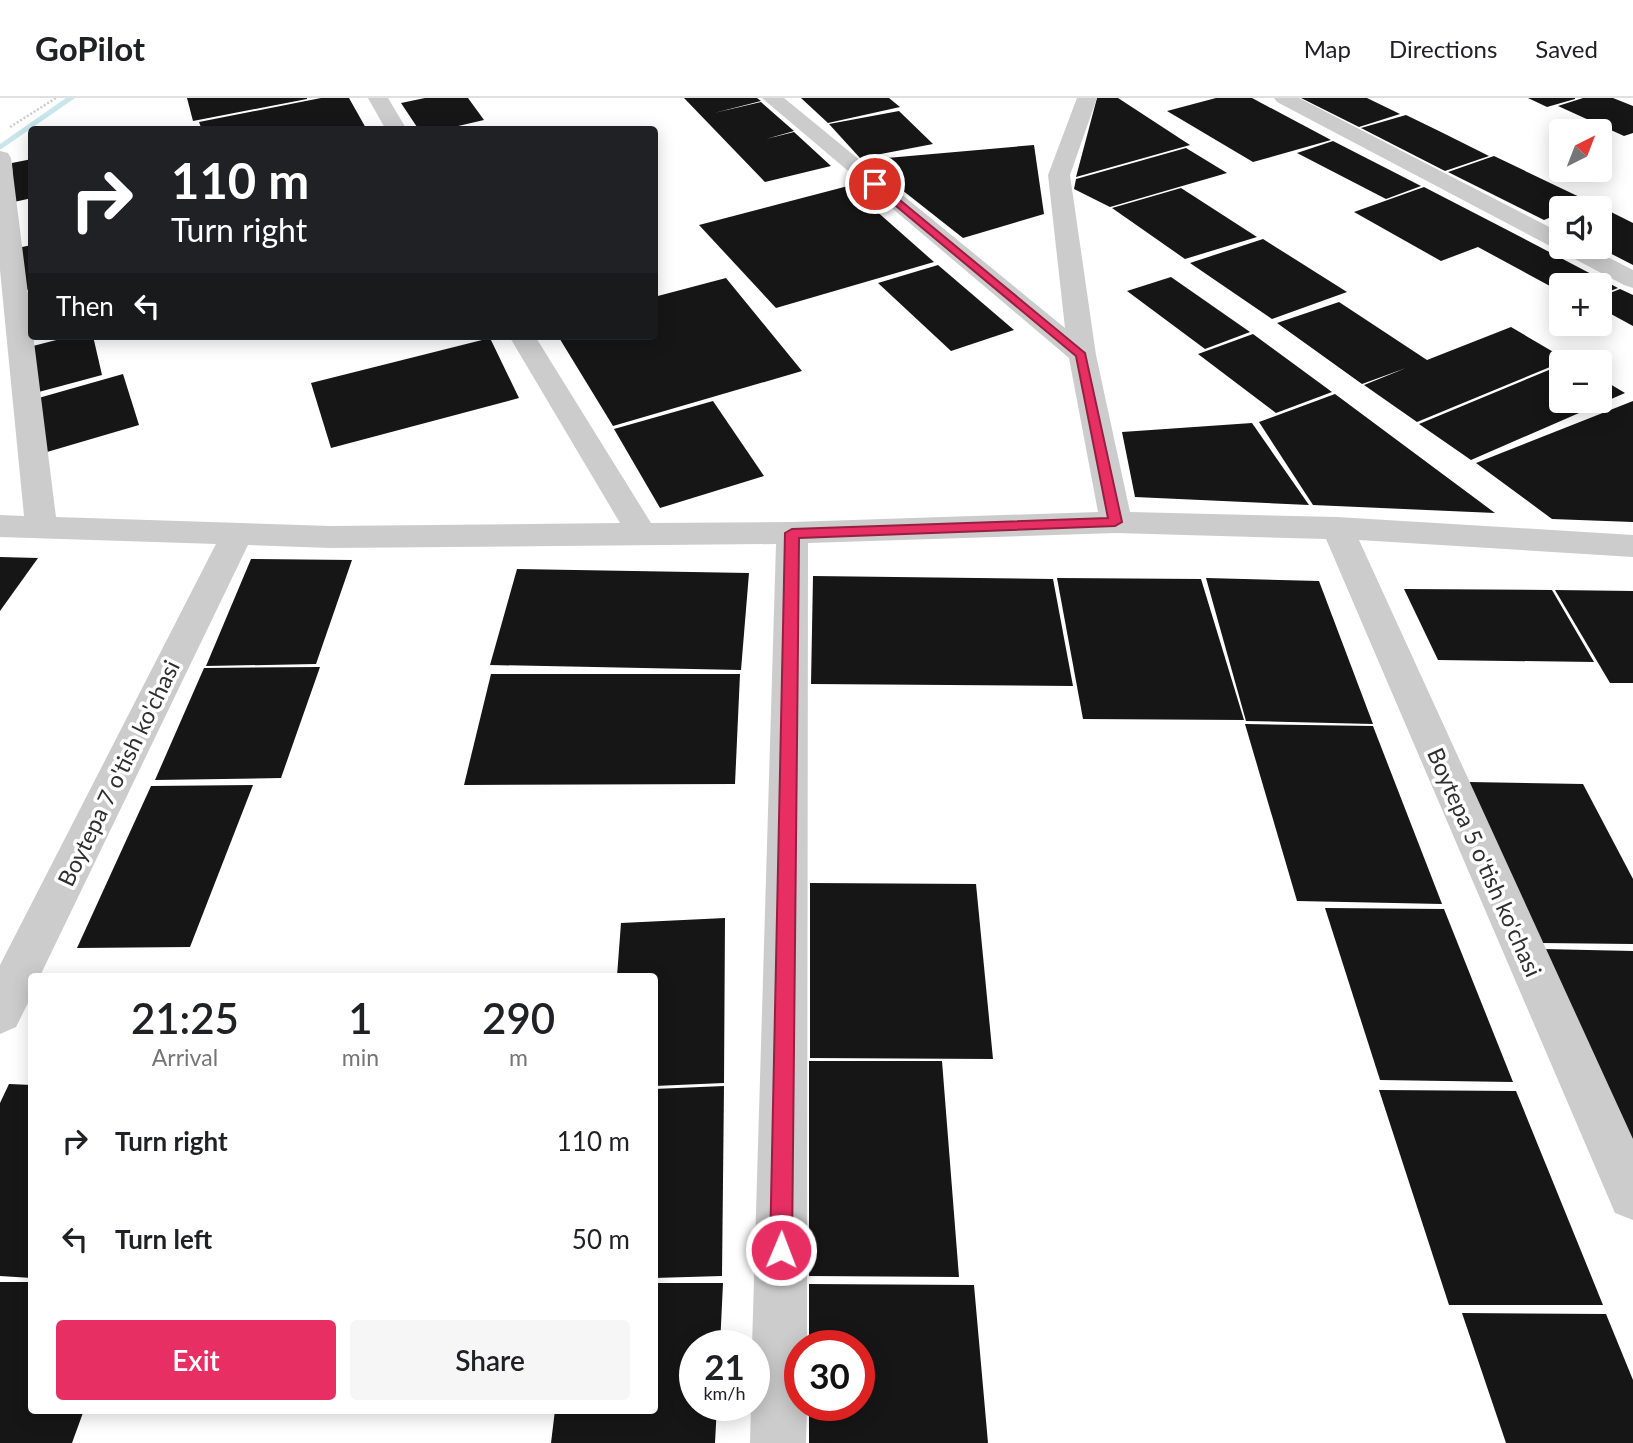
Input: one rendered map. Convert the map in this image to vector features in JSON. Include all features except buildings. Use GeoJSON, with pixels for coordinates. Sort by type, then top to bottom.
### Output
{"type":"FeatureCollection","features":[{"type":"Feature","properties":{"kind":"street"},"geometry":{"type":"LineString","coordinates":[[378,98],[395,126]]}},
{"type":"Feature","properties":{"kind":"street"},"geometry":{"type":"LineString","coordinates":[[772,98],[1082,355]]}},
{"type":"Feature","properties":{"kind":"street"},"geometry":{"type":"LineString","coordinates":[[1087,98],[1059,175],[1082,355],[1115,522]]}},
{"type":"Feature","properties":{"kind":"street"},"geometry":{"type":"LineString","coordinates":[[1284,98],[1549,236]]}},
{"type":"Feature","properties":{"kind":"street"},"geometry":{"type":"LineString","coordinates":[[0,158],[41,527]]}},
{"type":"Feature","properties":{"kind":"street"},"geometry":{"type":"LineString","coordinates":[[1593,259],[1633,280]]}},
{"type":"Feature","properties":{"kind":"street"},"geometry":{"type":"LineString","coordinates":[[524,340],[642,534]]}},
{"type":"Feature","properties":{"kind":"street"},"geometry":{"type":"LineString","coordinates":[[0,526],[330,537],[792,533],[1115,522],[1337,528],[1633,546]]}},
{"type":"Feature","properties":{"kind":"street","name":"Boytepa 5 o'tish ko'chasi"},"geometry":{"type":"LineString","coordinates":[[1337,528],[1633,1195]]}},
{"type":"Feature","properties":{"kind":"street"},"geometry":{"type":"LineString","coordinates":[[778,1443],[792,533]]}},
{"type":"Feature","properties":{"kind":"street","name":"Boytepa 7 o'tish ko'chasi"},"geometry":{"type":"LineString","coordinates":[[0,1012],[237,534]]}},
{"type":"Feature","properties":{"kind":"path"},"geometry":{"type":"LineString","coordinates":[[0,133],[56,98]]}},
{"type":"Feature","properties":{"kind":"waterway"},"geometry":{"type":"LineString","coordinates":[[31,126],[71,98]]}},
{"type":"Feature","properties":{"kind":"waterway"},"geometry":{"type":"LineString","coordinates":[[0,148],[28,128]]}},
{"type":"Feature","properties":{"kind":"route"},"geometry":{"type":"LineString","coordinates":[[781,1250],[792,533],[1115,522],[1082,355],[875,184]]}}]}
